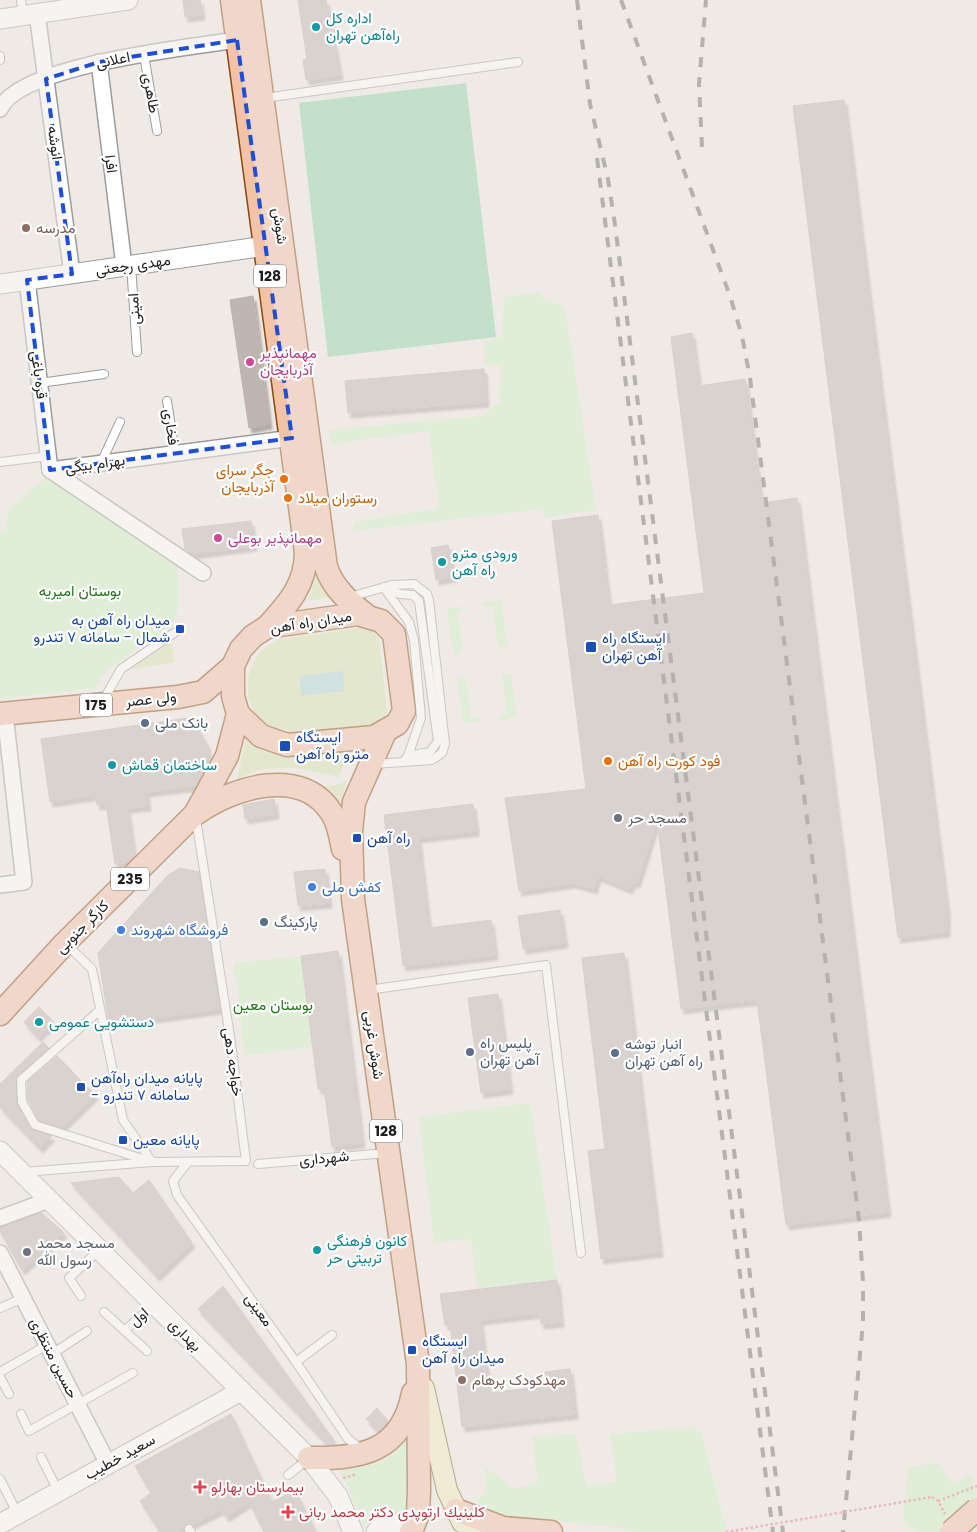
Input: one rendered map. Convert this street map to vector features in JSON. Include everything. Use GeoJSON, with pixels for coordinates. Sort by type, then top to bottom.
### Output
{"type":"FeatureCollection","features":[{"type":"Feature","properties":{"kind":"main road","name":"شوش"},"geometry":{"type":"LineString","coordinates":[[232,0],[306,552],[303,577],[293,598],[267,628]]}},
{"type":"Feature","properties":{"kind":"main road","name":"شوش"},"geometry":{"type":"LineString","coordinates":[[249,0],[326,567],[330,578],[346,598],[366,615]]}},
{"type":"Feature","properties":{"kind":"main road","name":"میدان راه آهن"},"geometry":{"type":"LineString","coordinates":[[238,714],[233,696],[233,666],[241,649],[253,636],[267,628],[358,614],[381,621],[388,627],[395,638],[404,711],[397,724],[385,732]]}},
{"type":"Feature","properties":{"kind":"main road","name":"ولی عصر"},"geometry":{"type":"LineString","coordinates":[[3,718],[204,692],[233,666]]}},
{"type":"Feature","properties":{"kind":"main road"},"geometry":{"type":"LineString","coordinates":[[238,714],[261,736],[287,745],[374,737],[385,732]]}},
{"type":"Feature","properties":{"kind":"main road","name":"کارگر جنوبی"},"geometry":{"type":"LineString","coordinates":[[0,1014],[65,944],[195,814],[227,756],[238,714]]}},
{"type":"Feature","properties":{"kind":"main road","name":"شوش غربی"},"geometry":{"type":"LineString","coordinates":[[385,732],[354,802],[351,820],[353,899],[418,1364]]}},
{"type":"Feature","properties":{"kind":"main road"},"geometry":{"type":"LineString","coordinates":[[195,814],[222,798],[262,786],[290,785],[304,789],[323,802],[336,820],[353,899]]}},
{"type":"Feature","properties":{"kind":"main road"},"geometry":{"type":"LineString","coordinates":[[309,1458],[350,1458],[381,1447],[397,1433],[410,1410],[418,1364]]}},
{"type":"Feature","properties":{"kind":"main road"},"geometry":{"type":"LineString","coordinates":[[418,1364],[447,1490],[462,1522],[474,1532]]}},
{"type":"Feature","properties":{"kind":"main road","name":"128"},"geometry":{"type":"LineString","coordinates":[[411,1532],[418,1514],[418,1364]]}},
{"type":"Feature","properties":{"kind":"main road"},"geometry":{"type":"LineString","coordinates":[[948,1523],[977,1509]]}},
{"type":"Feature","properties":{"kind":"main road"},"geometry":{"type":"LineString","coordinates":[[456,1510],[503,1528],[551,1532]]}},
{"type":"Feature","properties":{"kind":"street"},"geometry":{"type":"LineString","coordinates":[[0,19],[27,10],[125,0]]}},
{"type":"Feature","properties":{"kind":"street","name":"انوشه"},"geometry":{"type":"LineString","coordinates":[[27,10],[46,79],[72,274]]}},
{"type":"Feature","properties":{"kind":"street","name":"اعلانی"},"geometry":{"type":"LineString","coordinates":[[0,109],[10,95],[46,79],[99,62],[237,40]]}},
{"type":"Feature","properties":{"kind":"street","name":"افرا"},"geometry":{"type":"LineString","coordinates":[[99,62],[127,266]]}},
{"type":"Feature","properties":{"kind":"street","name":"مهدی رجعتی"},"geometry":{"type":"LineString","coordinates":[[0,284],[266,246]]}},
{"type":"Feature","properties":{"kind":"street","name":"قره باغی"},"geometry":{"type":"LineString","coordinates":[[27,280],[50,463]]}},
{"type":"Feature","properties":{"kind":"street","name":"بهرام بیگی"},"geometry":{"type":"LineString","coordinates":[[50,463],[101,463],[292,438]]}},
{"type":"Feature","properties":{"kind":"street","name":"بهرام بیگی"},"geometry":{"type":"LineString","coordinates":[[50,463],[203,573]]}},
{"type":"Feature","properties":{"kind":"street"},"geometry":{"type":"LineString","coordinates":[[0,885],[24,882],[3,718]]}},
{"type":"Feature","properties":{"kind":"street","name":"بهداری"},"geometry":{"type":"LineString","coordinates":[[0,1151],[309,1458],[338,1496],[353,1532]]}},
{"type":"Feature","properties":{"kind":"street"},"geometry":{"type":"LineString","coordinates":[[0,1218],[49,1200]]}},
{"type":"Feature","properties":{"kind":"street","name":"حسین منتظری"},"geometry":{"type":"LineString","coordinates":[[0,1253],[4,1270],[23,1298],[108,1464]]}},
{"type":"Feature","properties":{"kind":"street","name":"سعید خطیب"},"geometry":{"type":"LineString","coordinates":[[0,1524],[241,1390]]}},
{"type":"Feature","properties":{"kind":"street"},"geometry":{"type":"LineString","coordinates":[[376,1532],[384,1522],[397,1524],[403,1532]]}},
{"type":"Feature","properties":{"kind":"lane","name":"طاهری"},"geometry":{"type":"LineString","coordinates":[[144,55],[157,131]]}},
{"type":"Feature","properties":{"kind":"lane"},"geometry":{"type":"LineString","coordinates":[[263,99],[518,62]]}},
{"type":"Feature","properties":{"kind":"lane","name":"امینی"},"geometry":{"type":"LineString","coordinates":[[127,266],[137,352]]}},
{"type":"Feature","properties":{"kind":"lane"},"geometry":{"type":"LineString","coordinates":[[40,383],[104,374]]}},
{"type":"Feature","properties":{"kind":"lane","name":"فخاری"},"geometry":{"type":"LineString","coordinates":[[168,401],[175,453]]}},
{"type":"Feature","properties":{"kind":"lane"},"geometry":{"type":"LineString","coordinates":[[101,463],[120,422]]}},
{"type":"Feature","properties":{"kind":"lane"},"geometry":{"type":"LineString","coordinates":[[0,462],[50,463]]}},
{"type":"Feature","properties":{"kind":"lane"},"geometry":{"type":"LineString","coordinates":[[346,598],[384,587],[414,584],[427,594],[445,744],[442,753],[432,760],[405,759],[370,764]]}},
{"type":"Feature","properties":{"kind":"lane"},"geometry":{"type":"LineString","coordinates":[[384,587],[409,622],[414,640],[421,718],[405,759]]}},
{"type":"Feature","properties":{"kind":"lane"},"geometry":{"type":"LineString","coordinates":[[102,704],[122,669],[180,628]]}},
{"type":"Feature","properties":{"kind":"lane","name":"خواجه دهی"},"geometry":{"type":"LineString","coordinates":[[188,1162],[246,1161],[200,833],[195,814]]}},
{"type":"Feature","properties":{"kind":"lane"},"geometry":{"type":"LineString","coordinates":[[65,944],[92,969],[123,1120],[152,1162]]}},
{"type":"Feature","properties":{"kind":"lane"},"geometry":{"type":"LineString","coordinates":[[366,990],[546,965],[581,1253]]}},
{"type":"Feature","properties":{"kind":"lane"},"geometry":{"type":"LineString","coordinates":[[100,1010],[21,1080],[22,1102],[35,1125],[152,1162]]}},
{"type":"Feature","properties":{"kind":"lane","name":"شهرداری"},"geometry":{"type":"LineString","coordinates":[[258,1164],[389,1153]]}},
{"type":"Feature","properties":{"kind":"lane"},"geometry":{"type":"LineString","coordinates":[[21,1172],[152,1162],[188,1162]]}},
{"type":"Feature","properties":{"kind":"lane","name":"معینی"},"geometry":{"type":"LineString","coordinates":[[188,1162],[173,1181],[176,1195],[296,1362],[348,1439],[367,1453]]}},
{"type":"Feature","properties":{"kind":"lane"},"geometry":{"type":"LineString","coordinates":[[82,1296],[69,1278],[99,1250]]}},
{"type":"Feature","properties":{"kind":"lane"},"geometry":{"type":"LineString","coordinates":[[0,1308],[23,1298]]}},
{"type":"Feature","properties":{"kind":"lane","name":"اول"},"geometry":{"type":"LineString","coordinates":[[125,1330],[154,1305]]}},
{"type":"Feature","properties":{"kind":"lane"},"geometry":{"type":"LineString","coordinates":[[104,1312],[147,1351]]}},
{"type":"Feature","properties":{"kind":"lane"},"geometry":{"type":"LineString","coordinates":[[0,1372],[87,1331]]}},
{"type":"Feature","properties":{"kind":"lane"},"geometry":{"type":"LineString","coordinates":[[296,1362],[332,1335]]}},
{"type":"Feature","properties":{"kind":"lane"},"geometry":{"type":"LineString","coordinates":[[20,1414],[29,1432],[133,1373]]}},
{"type":"Feature","properties":{"kind":"lane"},"geometry":{"type":"LineString","coordinates":[[0,1377],[9,1394]]}},
{"type":"Feature","properties":{"kind":"lane"},"geometry":{"type":"LineString","coordinates":[[41,1456],[58,1491]]}},
{"type":"Feature","properties":{"kind":"lane"},"geometry":{"type":"LineString","coordinates":[[288,1475],[309,1458]]}},
{"type":"Feature","properties":{"kind":"lane"},"geometry":{"type":"LineString","coordinates":[[0,1479],[17,1514]]}},
{"type":"Feature","properties":{"kind":"path"},"geometry":{"type":"LineString","coordinates":[[938,1501],[977,1486]]}},
{"type":"Feature","properties":{"kind":"path"},"geometry":{"type":"LineString","coordinates":[[726,1532],[932,1497],[938,1501],[948,1523]]}},
{"type":"Feature","properties":{"kind":"highlighted area"},"geometry":{"type":"Polygon","coordinates":[[[237,40],[292,438],[50,470],[27,280],[72,274],[46,79],[99,62],[237,40]]]}},
{"type":"Feature","properties":{"kind":"green space"},"geometry":{"type":"Polygon","coordinates":[[[466,83],[496,337],[328,357],[299,103],[466,83]]]}},
{"type":"Feature","properties":{"kind":"green space"},"geometry":{"type":"Polygon","coordinates":[[[539,293],[545,300],[565,307],[596,510],[544,518],[542,509],[354,531],[355,522],[439,508],[429,431],[331,444],[329,430],[482,416],[499,402],[501,366],[485,364],[484,342],[502,337],[504,297],[539,293]]]}},
{"type":"Feature","properties":{"kind":"green space","name":"بوستان امیریه"},"geometry":{"type":"Polygon","coordinates":[[[52,473],[178,560],[177,614],[171,625],[105,672],[95,688],[0,699],[0,532],[6,531],[8,511],[52,473]]]}},
{"type":"Feature","properties":{"kind":"green space"},"geometry":{"type":"Polygon","coordinates":[[[314,562],[324,589],[331,597],[307,601],[312,589],[314,562]]]}},
{"type":"Feature","properties":{"kind":"green space"},"geometry":{"type":"Polygon","coordinates":[[[501,600],[507,645],[498,646],[493,606],[483,607],[483,603],[501,600]]]}},
{"type":"Feature","properties":{"kind":"green space"},"geometry":{"type":"Polygon","coordinates":[[[466,606],[467,610],[457,612],[463,652],[454,654],[447,609],[466,606]]]}},
{"type":"Feature","properties":{"kind":"green space"},"geometry":{"type":"Polygon","coordinates":[[[363,627],[373,631],[379,639],[387,710],[385,719],[376,727],[296,738],[272,730],[256,717],[248,697],[248,678],[252,665],[260,651],[277,640],[363,627]]]}},
{"type":"Feature","properties":{"kind":"green space"},"geometry":{"type":"Polygon","coordinates":[[[170,638],[175,662],[128,670],[170,638]]]}},
{"type":"Feature","properties":{"kind":"green space"},"geometry":{"type":"Polygon","coordinates":[[[511,673],[517,717],[498,720],[498,716],[507,714],[502,674],[511,673]]]}},
{"type":"Feature","properties":{"kind":"green space"},"geometry":{"type":"Polygon","coordinates":[[[466,678],[471,718],[481,717],[481,721],[463,723],[457,679],[466,678]]]}},
{"type":"Feature","properties":{"kind":"green space"},"geometry":{"type":"Polygon","coordinates":[[[247,733],[364,745],[346,758],[339,777],[299,769],[274,768],[261,770],[237,780],[247,733]]]}},
{"type":"Feature","properties":{"kind":"green space"},"geometry":{"type":"Polygon","coordinates":[[[347,780],[341,805],[324,786],[337,785],[347,780]]]}},
{"type":"Feature","properties":{"kind":"green space","name":"بوستان معین"},"geometry":{"type":"Polygon","coordinates":[[[301,956],[313,1047],[245,1055],[234,963],[301,956]]]}},
{"type":"Feature","properties":{"kind":"green space"},"geometry":{"type":"Polygon","coordinates":[[[530,1103],[557,1280],[477,1289],[471,1239],[434,1243],[419,1117],[530,1103]]]}},
{"type":"Feature","properties":{"kind":"green space"},"geometry":{"type":"Polygon","coordinates":[[[693,1427],[701,1432],[727,1532],[634,1532],[628,1529],[494,1514],[476,1501],[486,1492],[485,1467],[515,1489],[538,1482],[532,1437],[576,1434],[586,1486],[617,1482],[610,1434],[693,1427]]]}},
{"type":"Feature","properties":{"kind":"green space"},"geometry":{"type":"Polygon","coordinates":[[[413,1429],[410,1493],[405,1515],[398,1512],[383,1511],[364,1525],[340,1470],[364,1467],[391,1455],[406,1440],[413,1429]]]}},
{"type":"Feature","properties":{"kind":"green space"},"geometry":{"type":"Polygon","coordinates":[[[939,1462],[952,1484],[971,1475],[977,1494],[977,1532],[919,1532],[903,1522],[908,1468],[939,1462]]]}},
{"type":"Feature","properties":{"kind":"water"},"geometry":{"type":"Polygon","coordinates":[[[343,671],[345,691],[301,696],[299,676],[343,671]]]}},
{"type":"Feature","properties":{"kind":"building"},"geometry":{"type":"Polygon","coordinates":[[[183,0],[200,0],[202,15],[185,17],[183,0]]]}},
{"type":"Feature","properties":{"kind":"building","name":"اداره کل راه‌آهن تهران"},"geometry":{"type":"Polygon","coordinates":[[[298,0],[326,0],[340,75],[306,80],[303,60],[307,59],[298,0]]]}},
{"type":"Feature","properties":{"kind":"building"},"geometry":{"type":"Polygon","coordinates":[[[844,100],[947,910],[947,932],[898,938],[793,106],[844,100]]]}},
{"type":"Feature","properties":{"kind":"building","name":"مهمانپذیر آذربایجان"},"geometry":{"type":"Polygon","coordinates":[[[253,296],[269,424],[249,428],[230,300],[253,296]]]}},
{"type":"Feature","properties":{"kind":"building"},"geometry":{"type":"Polygon","coordinates":[[[692,333],[699,386],[745,379],[761,503],[797,498],[888,1212],[786,1225],[757,1000],[681,1009],[657,820],[637,883],[633,882],[629,889],[598,876],[594,889],[572,883],[519,891],[505,798],[586,789],[552,521],[598,515],[609,605],[704,593],[671,337],[692,333]]]}},
{"type":"Feature","properties":{"kind":"building"},"geometry":{"type":"Polygon","coordinates":[[[484,369],[486,402],[348,413],[345,381],[484,369]]]}},
{"type":"Feature","properties":{"kind":"building","name":"مهمانپذیر بوعلی"},"geometry":{"type":"Polygon","coordinates":[[[251,521],[254,546],[192,554],[185,549],[182,529],[251,521]]]}},
{"type":"Feature","properties":{"kind":"building","name":"ورودی مترو راه آهن"},"geometry":{"type":"Polygon","coordinates":[[[448,545],[453,577],[436,580],[431,548],[448,545]]]}},
{"type":"Feature","properties":{"kind":"building"},"geometry":{"type":"Polygon","coordinates":[[[188,718],[197,727],[207,744],[209,762],[196,786],[146,792],[148,806],[127,808],[134,855],[128,862],[115,864],[106,804],[97,805],[96,795],[50,802],[41,739],[188,718]]]}},
{"type":"Feature","properties":{"kind":"building"},"geometry":{"type":"Polygon","coordinates":[[[274,799],[276,814],[245,819],[243,805],[274,799]]]}},
{"type":"Feature","properties":{"kind":"building"},"geometry":{"type":"Polygon","coordinates":[[[473,804],[476,831],[418,838],[429,928],[491,920],[495,955],[403,966],[384,815],[473,804]]]}},
{"type":"Feature","properties":{"kind":"building"},"geometry":{"type":"Polygon","coordinates":[[[180,868],[199,872],[220,1009],[109,1024],[98,953],[167,876],[180,868]]]}},
{"type":"Feature","properties":{"kind":"building","name":"کفش ملی"},"geometry":{"type":"Polygon","coordinates":[[[325,869],[329,903],[298,906],[294,872],[325,869]]]}},
{"type":"Feature","properties":{"kind":"building"},"geometry":{"type":"Polygon","coordinates":[[[560,910],[565,943],[523,949],[518,916],[560,910]]]}},
{"type":"Feature","properties":{"kind":"building"},"geometry":{"type":"Polygon","coordinates":[[[338,951],[362,1143],[332,1147],[324,1088],[318,1089],[301,956],[338,951]]]}},
{"type":"Feature","properties":{"kind":"building","name":"انبار توشه راه آهن تهران"},"geometry":{"type":"Polygon","coordinates":[[[624,953],[660,1252],[601,1259],[588,1151],[605,1149],[582,958],[624,953]]]}},
{"type":"Feature","properties":{"kind":"building"},"geometry":{"type":"Polygon","coordinates":[[[498,994],[510,1089],[481,1093],[468,998],[498,994]]]}},
{"type":"Feature","properties":{"kind":"building","name":"دستشویی عمومی"},"geometry":{"type":"Polygon","coordinates":[[[39,1007],[54,1022],[38,1037],[24,1022],[39,1007]]]}},
{"type":"Feature","properties":{"kind":"building"},"geometry":{"type":"Polygon","coordinates":[[[43,1042],[49,1048],[17,1076],[15,1080],[17,1104],[30,1128],[52,1136],[40,1148],[0,1107],[0,1084],[43,1042]]]}},
{"type":"Feature","properties":{"kind":"building"},"geometry":{"type":"Polygon","coordinates":[[[57,1056],[95,1095],[62,1127],[39,1120],[28,1100],[27,1082],[57,1056]]]}},
{"type":"Feature","properties":{"kind":"building"},"geometry":{"type":"Polygon","coordinates":[[[119,1177],[133,1193],[149,1180],[192,1243],[157,1276],[71,1183],[119,1177]]]}},
{"type":"Feature","properties":{"kind":"building","name":"مسجد محمد رسول الله"},"geometry":{"type":"Polygon","coordinates":[[[42,1213],[64,1233],[22,1270],[0,1231],[0,1227],[42,1213]]]}},
{"type":"Feature","properties":{"kind":"building"},"geometry":{"type":"Polygon","coordinates":[[[557,1280],[561,1322],[541,1324],[540,1313],[480,1320],[489,1393],[547,1386],[545,1372],[570,1369],[575,1414],[462,1427],[450,1324],[445,1325],[440,1294],[557,1280]]]}},
{"type":"Feature","properties":{"kind":"building"},"geometry":{"type":"Polygon","coordinates":[[[223,1286],[335,1442],[328,1445],[198,1309],[223,1286]]]}},
{"type":"Feature","properties":{"kind":"building"},"geometry":{"type":"Polygon","coordinates":[[[377,1408],[388,1421],[378,1431],[366,1419],[377,1408]]]}},
{"type":"Feature","properties":{"kind":"building"},"geometry":{"type":"Polygon","coordinates":[[[231,1414],[272,1502],[295,1490],[316,1532],[264,1532],[249,1502],[226,1517],[222,1509],[192,1524],[186,1524],[177,1532],[160,1532],[140,1501],[151,1493],[135,1466],[231,1414]]]}},
{"type":"Feature","properties":{"kind":"railway"},"geometry":{"type":"LineString","coordinates":[[577,0],[590,104],[608,179],[615,225],[783,1532]]}},
{"type":"Feature","properties":{"kind":"railway"},"geometry":{"type":"LineString","coordinates":[[621,0],[730,296],[742,336],[750,378],[859,1220],[863,1282],[863,1323],[843,1532]]}},
{"type":"Feature","properties":{"kind":"railway"},"geometry":{"type":"LineString","coordinates":[[702,147],[699,84],[706,0]]}},
{"type":"Feature","properties":{"kind":"railway"},"geometry":{"type":"LineString","coordinates":[[597,158],[773,1532]]}},
{"type":"Feature","properties":{"kind":"place","name":"اداره کل راه‌آهن تهران"},"geometry":{"type":"Point","coordinates":[316,27]}},
{"type":"Feature","properties":{"kind":"place","name":"مدرسه"},"geometry":{"type":"Point","coordinates":[26,228]}},
{"type":"Feature","properties":{"kind":"place","name":"مهمانپذیر آذربایجان"},"geometry":{"type":"Point","coordinates":[250,362]}},
{"type":"Feature","properties":{"kind":"place","name":"جگر سرای آذربایجان"},"geometry":{"type":"Point","coordinates":[284,479]}},
{"type":"Feature","properties":{"kind":"place","name":"رستوران میلاد"},"geometry":{"type":"Point","coordinates":[288,498]}},
{"type":"Feature","properties":{"kind":"place","name":"مهمانپذیر بوعلی"},"geometry":{"type":"Point","coordinates":[218,538]}},
{"type":"Feature","properties":{"kind":"place","name":"ورودی مترو راه آهن"},"geometry":{"type":"Point","coordinates":[442,562]}},
{"type":"Feature","properties":{"kind":"place","name":"میدان راه آهن به شمال - سامانه ۷ تندرو"},"geometry":{"type":"Point","coordinates":[180,629]}},
{"type":"Feature","properties":{"kind":"place","name":"ایستگاه راه آهن تهران"},"geometry":{"type":"Point","coordinates":[591,647]}},
{"type":"Feature","properties":{"kind":"place","name":"بانک ملی"},"geometry":{"type":"Point","coordinates":[145,723]}},
{"type":"Feature","properties":{"kind":"place","name":"ایستگاه مترو راه آهن"},"geometry":{"type":"Point","coordinates":[285,746]}},
{"type":"Feature","properties":{"kind":"place","name":"فود کورت راه آهن"},"geometry":{"type":"Point","coordinates":[608,761]}},
{"type":"Feature","properties":{"kind":"place","name":"ساختمان قماش"},"geometry":{"type":"Point","coordinates":[112,765]}},
{"type":"Feature","properties":{"kind":"place","name":"مسجد حر"},"geometry":{"type":"Point","coordinates":[618,818]}},
{"type":"Feature","properties":{"kind":"place","name":"راه آهن"},"geometry":{"type":"Point","coordinates":[357,838]}},
{"type":"Feature","properties":{"kind":"place","name":"کفش ملی"},"geometry":{"type":"Point","coordinates":[312,887]}},
{"type":"Feature","properties":{"kind":"place","name":"پارکینگ"},"geometry":{"type":"Point","coordinates":[264,922]}},
{"type":"Feature","properties":{"kind":"place","name":"فروشگاه شهروند"},"geometry":{"type":"Point","coordinates":[121,930]}},
{"type":"Feature","properties":{"kind":"place","name":"دستشویی عمومی"},"geometry":{"type":"Point","coordinates":[39,1022]}},
{"type":"Feature","properties":{"kind":"place","name":"پلیس راه آهن تهران"},"geometry":{"type":"Point","coordinates":[470,1052]}},
{"type":"Feature","properties":{"kind":"place","name":"انبار توشه راه آهن تهران"},"geometry":{"type":"Point","coordinates":[615,1053]}},
{"type":"Feature","properties":{"kind":"place","name":"پایانه میدان راه‌آهن - سامانه ۷ تندرو"},"geometry":{"type":"Point","coordinates":[81,1087]}},
{"type":"Feature","properties":{"kind":"place","name":"پایانه معین"},"geometry":{"type":"Point","coordinates":[123,1140]}},
{"type":"Feature","properties":{"kind":"place","name":"کانون فرهنگی تربیتی حر"},"geometry":{"type":"Point","coordinates":[317,1250]}},
{"type":"Feature","properties":{"kind":"place","name":"مسجد محمد رسول الله"},"geometry":{"type":"Point","coordinates":[27,1252]}},
{"type":"Feature","properties":{"kind":"place","name":"ایستگاه میدان راه آهن"},"geometry":{"type":"Point","coordinates":[412,1350]}},
{"type":"Feature","properties":{"kind":"place","name":"مهدکودک پرهام"},"geometry":{"type":"Point","coordinates":[462,1380]}},
{"type":"Feature","properties":{"kind":"place","name":"بیمارستان بهارلو"},"geometry":{"type":"Point","coordinates":[200,1487]}},
{"type":"Feature","properties":{"kind":"place","name":"كلينيك ارتوپدى دكتر محمد ربانى"},"geometry":{"type":"Point","coordinates":[288,1512]}}]}
